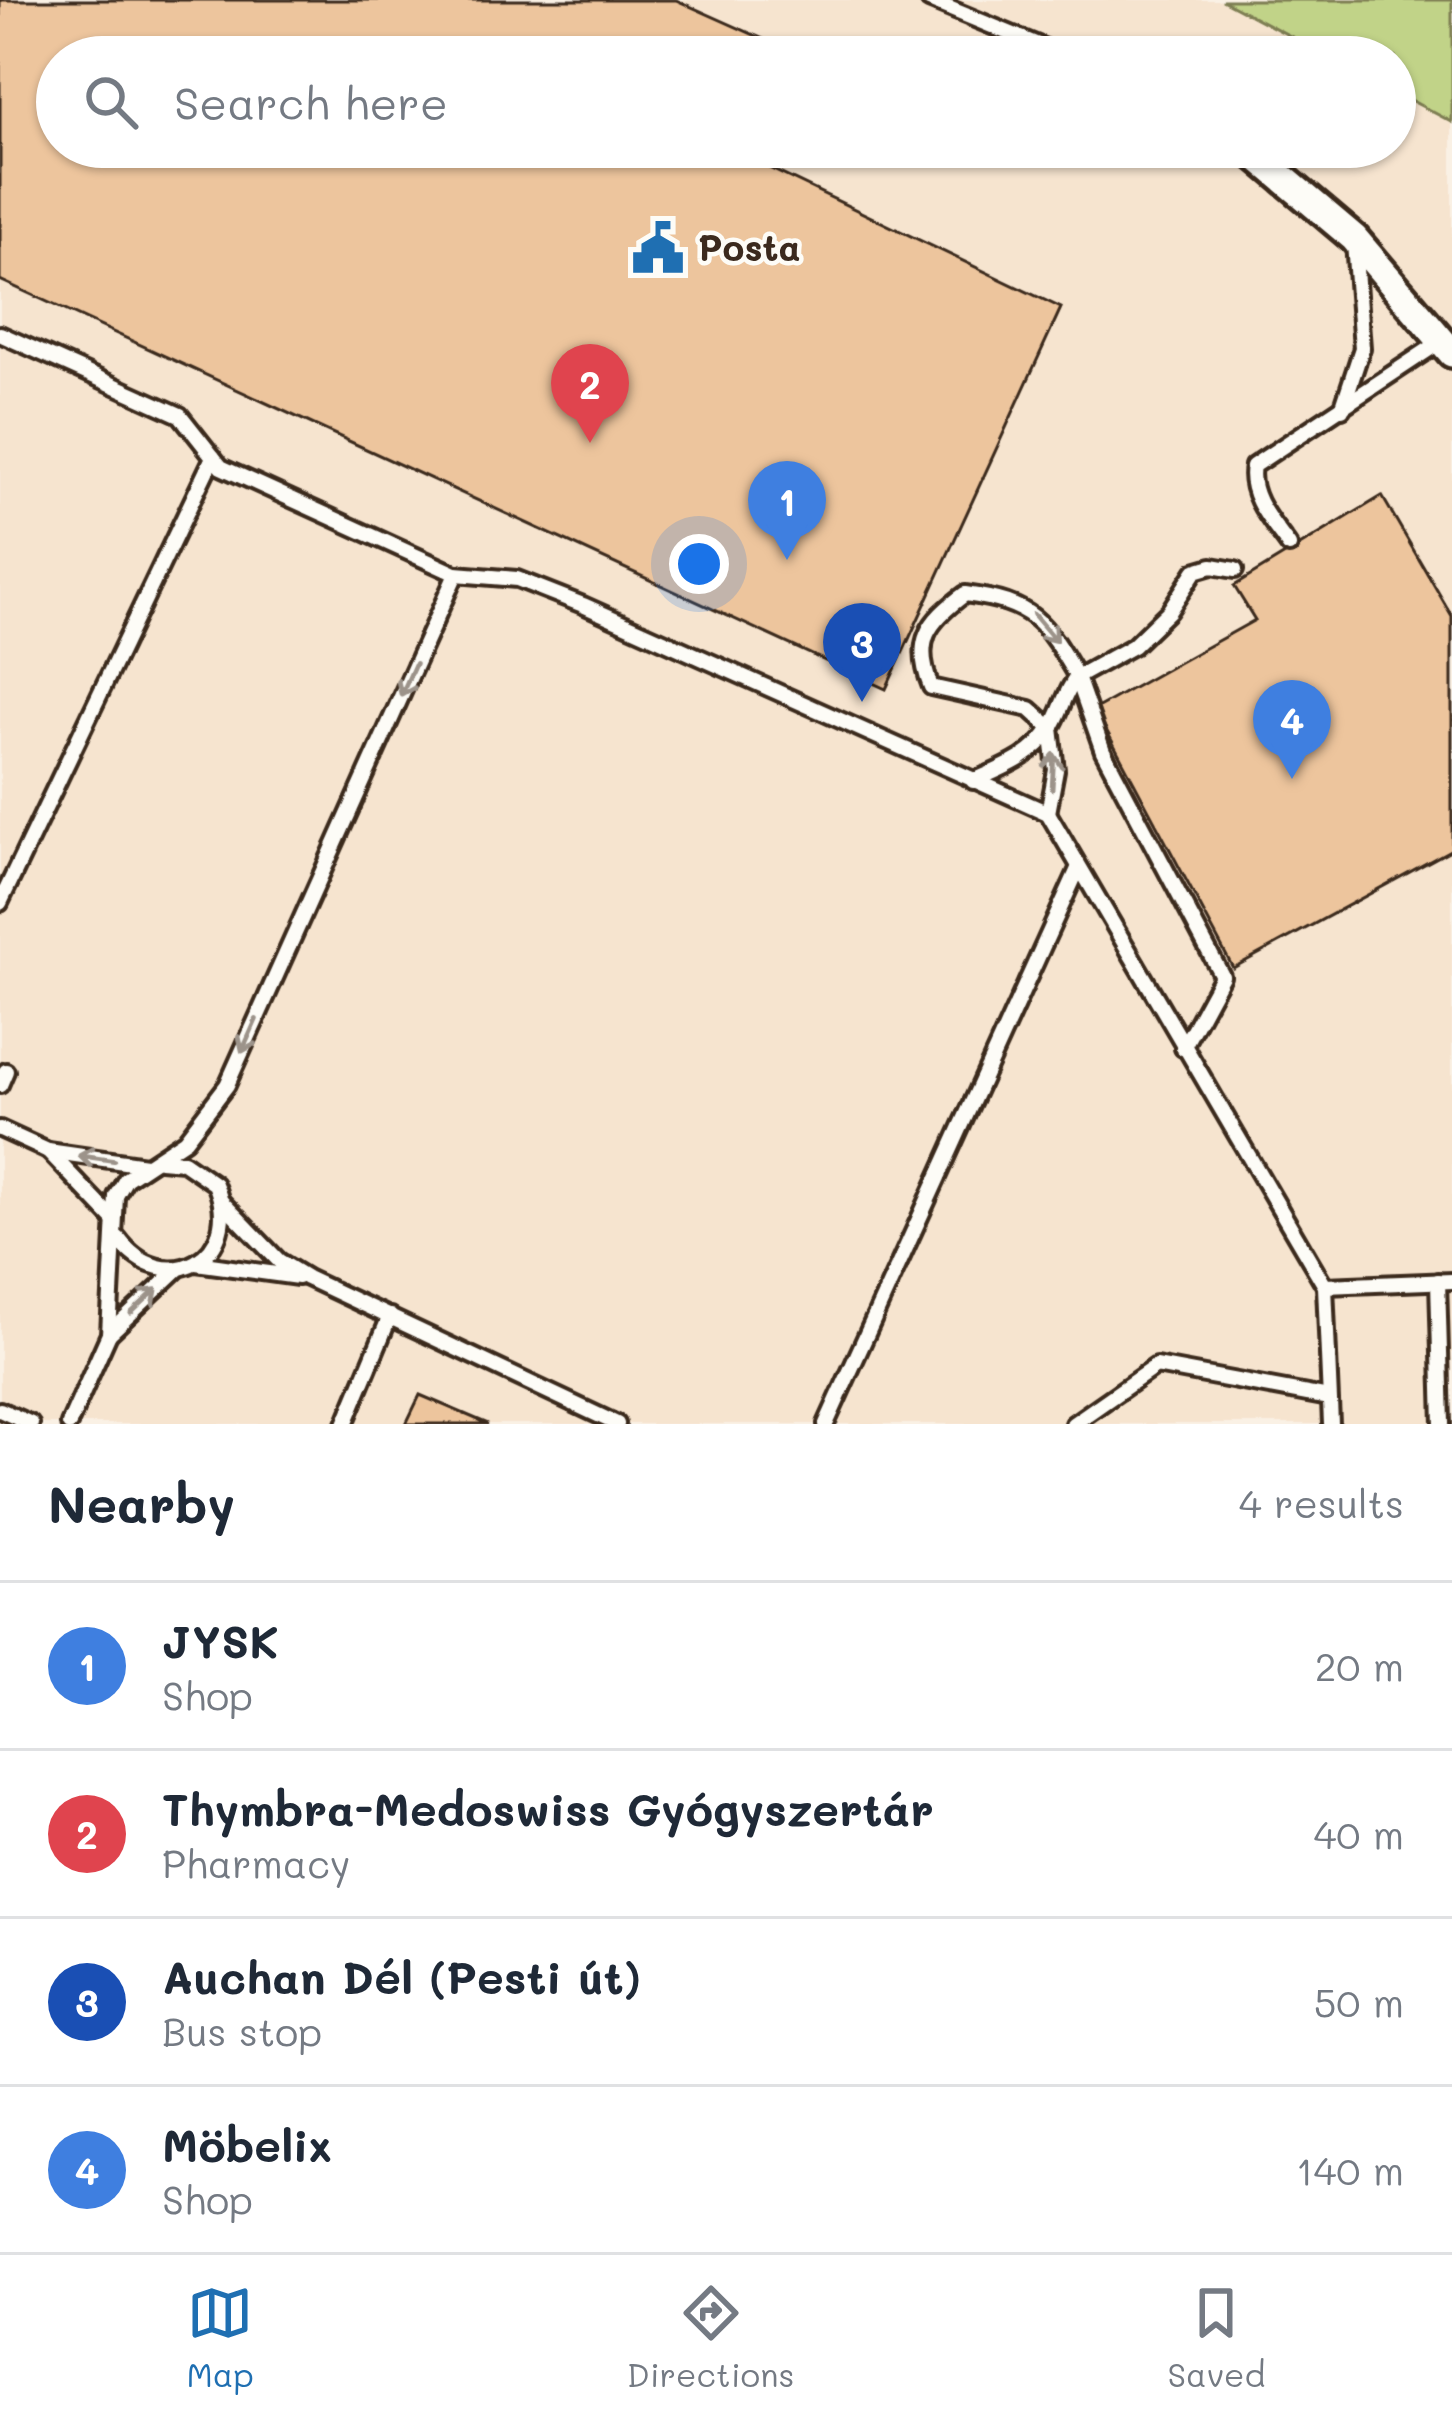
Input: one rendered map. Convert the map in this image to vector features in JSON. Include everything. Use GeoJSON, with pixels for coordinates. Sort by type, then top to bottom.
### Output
{"type":"FeatureCollection","features":[{"type":"Feature","properties":{"kind":"street"},"geometry":{"type":"LineString","coordinates":[[1271,168],[1354,238],[1448,347]]}},
{"type":"Feature","properties":{"kind":"lane"},"geometry":{"type":"LineString","coordinates":[[929,0],[1016,36]]}},
{"type":"Feature","properties":{"kind":"lane"},"geometry":{"type":"LineString","coordinates":[[1341,411],[1361,348],[1354,238]]}},
{"type":"Feature","properties":{"kind":"lane"},"geometry":{"type":"LineString","coordinates":[[0,334],[180,415],[221,467],[456,574],[517,579],[583,605],[1048,814],[1325,1286],[1331,1424]]}},
{"type":"Feature","properties":{"kind":"lane"},"geometry":{"type":"LineString","coordinates":[[1289,546],[1259,502],[1250,478],[1253,466],[1448,347]]}},
{"type":"Feature","properties":{"kind":"lane"},"geometry":{"type":"LineString","coordinates":[[0,904],[213,457]]}},
{"type":"Feature","properties":{"kind":"lane"},"geometry":{"type":"LineString","coordinates":[[973,781],[1027,756],[1052,728],[1065,692],[1077,677],[1133,646],[1168,611],[1196,571],[1212,566],[1234,570]]}},
{"type":"Feature","properties":{"kind":"lane"},"geometry":{"type":"LineString","coordinates":[[113,1219],[126,1180],[185,1140],[227,1085],[456,574]]}},
{"type":"Feature","properties":{"kind":"lane"},"geometry":{"type":"LineString","coordinates":[[1048,814],[1056,770],[1052,728],[1030,709],[932,687],[920,659],[925,636],[944,610],[965,594],[1004,599],[1034,613],[1049,630],[1077,677],[1103,751],[1222,976],[1183,1048]]}},
{"type":"Feature","properties":{"kind":"lane"},"geometry":{"type":"LineString","coordinates":[[826,1424],[1078,869]]}},
{"type":"Feature","properties":{"kind":"lane"},"geometry":{"type":"LineString","coordinates":[[0,1129],[48,1151],[201,1170],[222,1202],[279,1261],[617,1424]]}},
{"type":"Feature","properties":{"kind":"lane"},"geometry":{"type":"LineString","coordinates":[[48,1151],[113,1219],[118,1238],[110,1334],[69,1424]]}},
{"type":"Feature","properties":{"kind":"lane"},"geometry":{"type":"LineString","coordinates":[[196,1263],[216,1243],[222,1202]]}},
{"type":"Feature","properties":{"kind":"lane"},"geometry":{"type":"LineString","coordinates":[[118,1238],[147,1266],[178,1269],[196,1263],[307,1278]]}},
{"type":"Feature","properties":{"kind":"lane"},"geometry":{"type":"LineString","coordinates":[[110,1334],[178,1269]]}},
{"type":"Feature","properties":{"kind":"lane"},"geometry":{"type":"LineString","coordinates":[[1325,1286],[1445,1281],[1442,1424]]}},
{"type":"Feature","properties":{"kind":"lane"},"geometry":{"type":"LineString","coordinates":[[345,1424],[390,1316]]}},
{"type":"Feature","properties":{"kind":"lane"},"geometry":{"type":"LineString","coordinates":[[1073,1424],[1156,1366],[1329,1398]]}},
{"type":"Feature","properties":{"kind":"lane"},"geometry":{"type":"LineString","coordinates":[[0,1411],[31,1424]]}},
{"type":"Feature","properties":{"kind":"shaded area"},"geometry":{"type":"Polygon","coordinates":[[[0,0],[1222,0],[1290,36],[36,36],[36,168],[1416,168],[1416,103],[1452,122],[1452,1424],[0,1424],[0,0]]]}},
{"type":"Feature","properties":{"kind":"green space"},"geometry":{"type":"Polygon","coordinates":[[[1222,0],[1452,0],[1452,122],[1416,103],[1416,36],[1290,36],[1222,0]]]}},
{"type":"Feature","properties":{"kind":"building"},"geometry":{"type":"Polygon","coordinates":[[[0,0],[676,0],[756,36],[36,36],[36,168],[769,168],[1061,308],[886,689],[0,280],[0,0]]]}},
{"type":"Feature","properties":{"kind":"building"},"geometry":{"type":"Polygon","coordinates":[[[1382,496],[1452,616],[1452,849],[1233,968],[1095,709],[1255,620],[1234,586],[1382,496]]]}},
{"type":"Feature","properties":{"kind":"building"},"geometry":{"type":"Polygon","coordinates":[[[420,1395],[488,1424],[406,1424],[420,1395]]]}},
{"type":"Feature","properties":{"kind":"place","name":"Posta"},"geometry":{"type":"Point","coordinates":[658,248]}},
{"type":"Feature","properties":{"kind":"place","name":"Thymbra-Medoswiss Gyógyszertár"},"geometry":{"type":"Point","coordinates":[590,443]}},
{"type":"Feature","properties":{"kind":"place","name":"JYSK"},"geometry":{"type":"Point","coordinates":[787,560]}},
{"type":"Feature","properties":{"kind":"place","name":"Auchan Dél (Pesti út)"},"geometry":{"type":"Point","coordinates":[862,702]}},
{"type":"Feature","properties":{"kind":"place","name":"Möbelix"},"geometry":{"type":"Point","coordinates":[1292,779]}}]}
